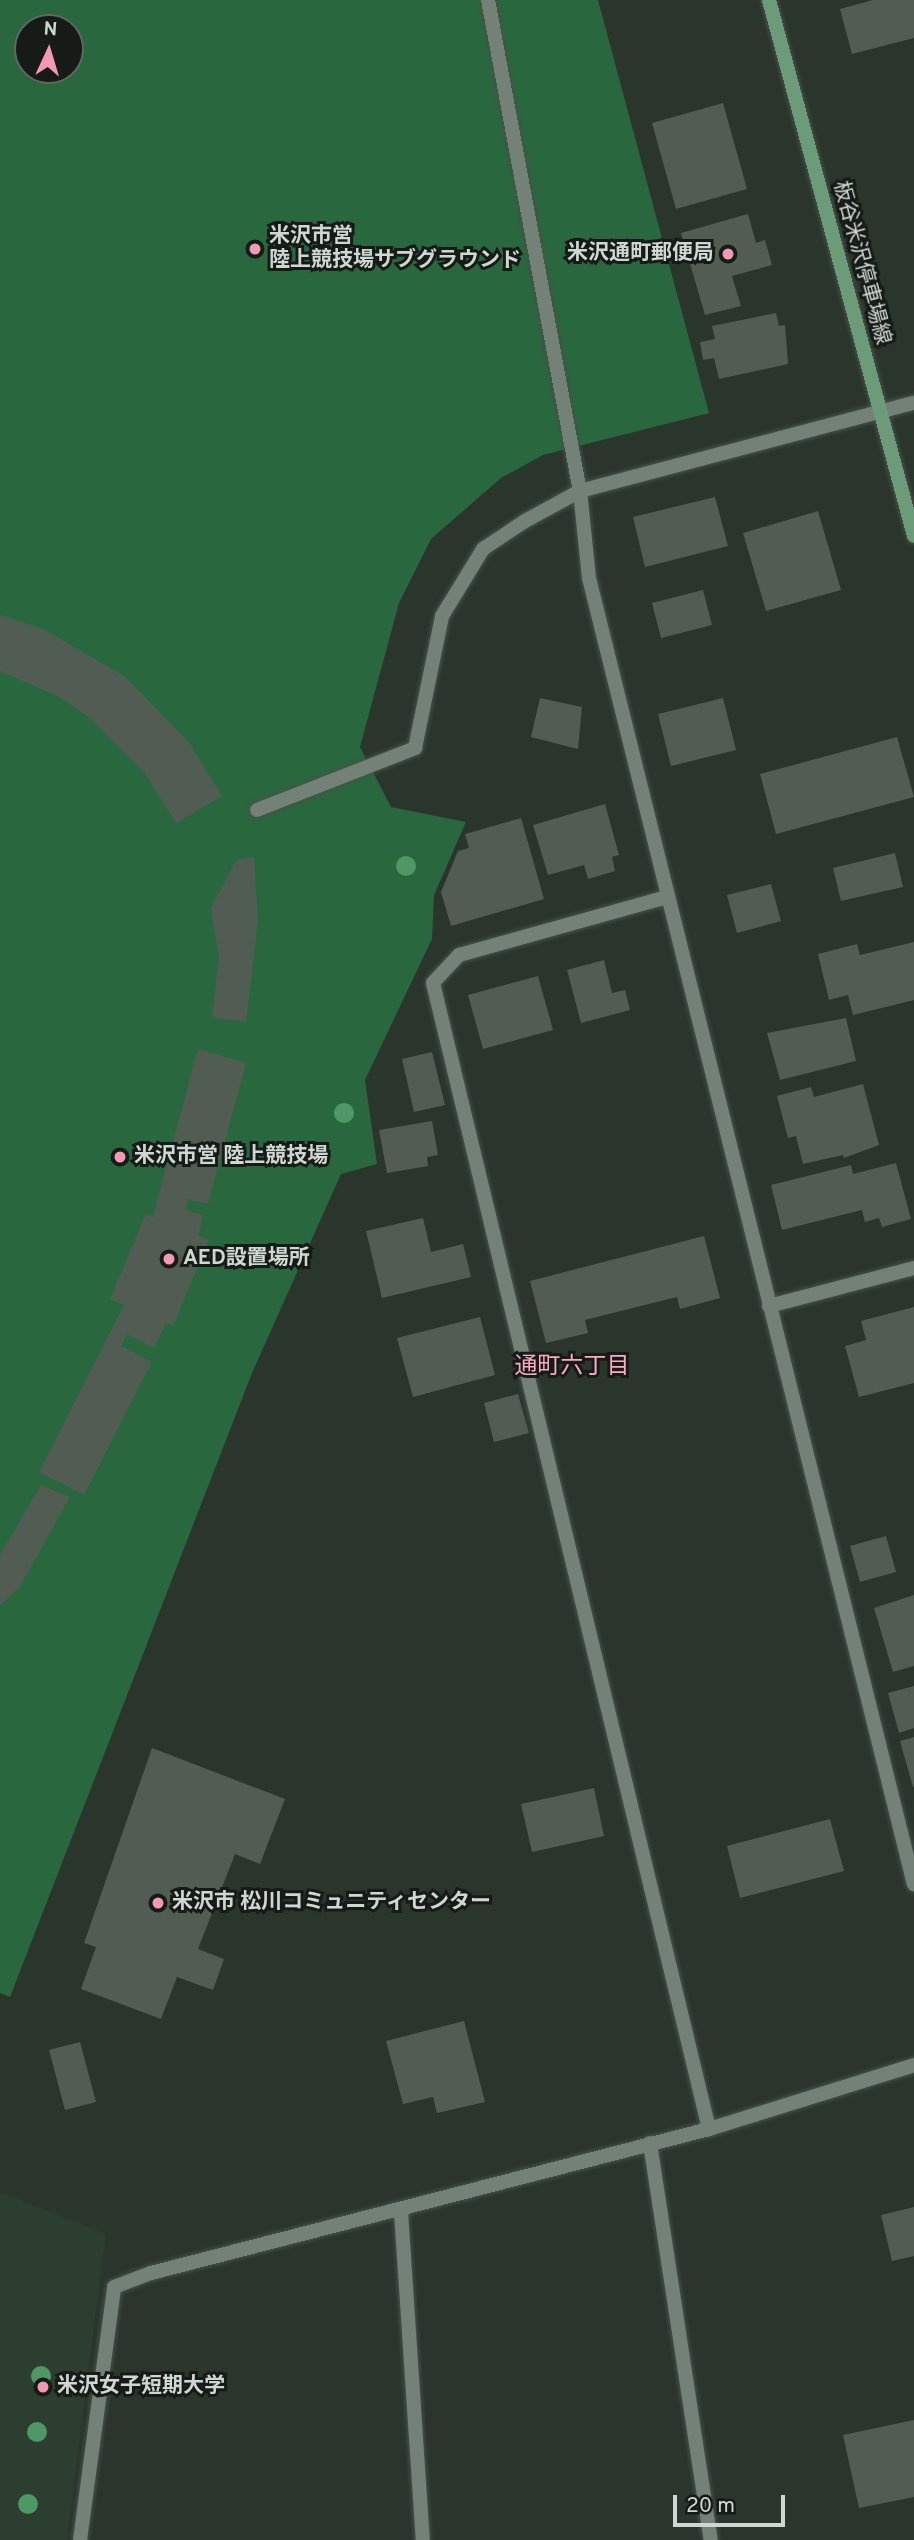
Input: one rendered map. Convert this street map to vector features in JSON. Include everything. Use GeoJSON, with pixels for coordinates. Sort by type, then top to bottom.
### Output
{"type":"FeatureCollection","features":[{"type":"Feature","properties":{"kind":"main road","name":"板谷米沢停車場線"},"geometry":{"type":"LineString","coordinates":[[769,0],[914,536]]}},
{"type":"Feature","properties":{"kind":"street"},"geometry":{"type":"LineString","coordinates":[[488,0],[580,491],[589,578],[914,1884]]}},
{"type":"Feature","properties":{"kind":"street"},"geometry":{"type":"LineString","coordinates":[[257,810],[415,748],[442,616],[484,549],[580,491],[914,404]]}},
{"type":"Feature","properties":{"kind":"street"},"geometry":{"type":"LineString","coordinates":[[667,897],[459,955],[433,983],[709,2129]]}},
{"type":"Feature","properties":{"kind":"street"},"geometry":{"type":"LineString","coordinates":[[769,1306],[914,1268]]}},
{"type":"Feature","properties":{"kind":"street"},"geometry":{"type":"LineString","coordinates":[[80,2540],[114,2287],[151,2273],[401,2211],[709,2129],[914,2065]]}},
{"type":"Feature","properties":{"kind":"street"},"geometry":{"type":"LineString","coordinates":[[650,2143],[711,2540]]}},
{"type":"Feature","properties":{"kind":"street"},"geometry":{"type":"LineString","coordinates":[[401,2211],[423,2540]]}},
{"type":"Feature","properties":{"kind":"shaded area","name":"米沢女子短期大学"},"geometry":{"type":"Polygon","coordinates":[[[0,2192],[106,2234],[67,2540],[0,2540],[0,2192]]]}},
{"type":"Feature","properties":{"kind":"green space"},"geometry":{"type":"Polygon","coordinates":[[[0,0],[598,0],[709,413],[543,455],[501,478],[431,539],[399,603],[360,747],[391,807],[466,822],[434,895],[432,939],[365,1080],[377,1164],[341,1174],[252,1373],[10,1997],[0,1993],[0,0]]]}},
{"type":"Feature","properties":{"kind":"building"},"geometry":{"type":"Polygon","coordinates":[[[873,0],[914,0],[914,38],[852,54],[840,9],[873,0]]]}},
{"type":"Feature","properties":{"kind":"building"},"geometry":{"type":"Polygon","coordinates":[[[723,103],[747,189],[676,209],[652,123],[723,103]]]}},
{"type":"Feature","properties":{"kind":"building","name":"米沢通町郵便局"},"geometry":{"type":"Polygon","coordinates":[[[748,214],[756,243],[765,240],[772,265],[732,276],[741,306],[705,315],[681,233],[748,214]]]}},
{"type":"Feature","properties":{"kind":"building"},"geometry":{"type":"Polygon","coordinates":[[[776,313],[779,326],[785,325],[788,364],[719,379],[714,358],[703,360],[700,342],[715,339],[712,326],[776,313]]]}},
{"type":"Feature","properties":{"kind":"building"},"geometry":{"type":"Polygon","coordinates":[[[715,497],[728,546],[645,567],[633,517],[715,497]]]}},
{"type":"Feature","properties":{"kind":"building"},"geometry":{"type":"Polygon","coordinates":[[[818,511],[841,590],[766,611],[743,533],[818,511]]]}},
{"type":"Feature","properties":{"kind":"building"},"geometry":{"type":"Polygon","coordinates":[[[703,590],[712,625],[661,638],[652,603],[703,590]]]}},
{"type":"Feature","properties":{"kind":"building"},"geometry":{"type":"Polygon","coordinates":[[[0,615],[45,630],[124,676],[188,741],[222,796],[176,823],[144,772],[90,718],[58,696],[0,671],[0,615]]]}},
{"type":"Feature","properties":{"kind":"building"},"geometry":{"type":"Polygon","coordinates":[[[540,698],[582,707],[578,749],[531,737],[540,698]]]}},
{"type":"Feature","properties":{"kind":"building"},"geometry":{"type":"Polygon","coordinates":[[[723,698],[736,750],[671,766],[658,714],[723,698]]]}},
{"type":"Feature","properties":{"kind":"building"},"geometry":{"type":"Polygon","coordinates":[[[897,737],[914,797],[776,834],[760,774],[897,737]]]}},
{"type":"Feature","properties":{"kind":"building"},"geometry":{"type":"Polygon","coordinates":[[[605,804],[619,855],[612,857],[615,871],[588,879],[584,865],[548,875],[533,825],[605,804]]]}},
{"type":"Feature","properties":{"kind":"building"},"geometry":{"type":"Polygon","coordinates":[[[521,818],[544,899],[451,926],[441,892],[458,851],[469,848],[465,834],[521,818]]]}},
{"type":"Feature","properties":{"kind":"building"},"geometry":{"type":"Polygon","coordinates":[[[895,853],[903,887],[841,901],[833,868],[895,853]]]}},
{"type":"Feature","properties":{"kind":"building"},"geometry":{"type":"Polygon","coordinates":[[[254,857],[258,921],[246,1022],[212,1017],[219,957],[211,908],[236,860],[254,857]]]}},
{"type":"Feature","properties":{"kind":"building"},"geometry":{"type":"Polygon","coordinates":[[[771,884],[781,921],[737,933],[727,895],[771,884]]]}},
{"type":"Feature","properties":{"kind":"building"},"geometry":{"type":"Polygon","coordinates":[[[914,942],[914,1000],[853,1015],[848,995],[829,1000],[818,954],[857,944],[860,955],[914,942]]]}},
{"type":"Feature","properties":{"kind":"building"},"geometry":{"type":"Polygon","coordinates":[[[604,960],[612,993],[625,990],[630,1010],[581,1023],[567,970],[604,960]]]}},
{"type":"Feature","properties":{"kind":"building"},"geometry":{"type":"Polygon","coordinates":[[[538,976],[553,1030],[483,1049],[468,995],[538,976]]]}},
{"type":"Feature","properties":{"kind":"building"},"geometry":{"type":"Polygon","coordinates":[[[846,1018],[856,1061],[780,1080],[767,1033],[846,1018]]]}},
{"type":"Feature","properties":{"kind":"building"},"geometry":{"type":"Polygon","coordinates":[[[198,1049],[246,1063],[208,1204],[188,1199],[186,1210],[203,1215],[198,1236],[209,1240],[173,1326],[166,1323],[154,1348],[127,1334],[121,1346],[152,1362],[84,1495],[39,1472],[124,1305],[110,1299],[146,1214],[153,1217],[198,1049]]]}},
{"type":"Feature","properties":{"kind":"building"},"geometry":{"type":"Polygon","coordinates":[[[432,1052],[445,1105],[414,1112],[402,1059],[432,1052]]]}},
{"type":"Feature","properties":{"kind":"building"},"geometry":{"type":"Polygon","coordinates":[[[863,1084],[879,1145],[844,1158],[843,1155],[803,1164],[796,1136],[788,1138],[777,1096],[811,1087],[814,1097],[863,1084]]]}},
{"type":"Feature","properties":{"kind":"building"},"geometry":{"type":"Polygon","coordinates":[[[432,1121],[438,1155],[427,1157],[428,1166],[387,1173],[379,1130],[432,1121]]]}},
{"type":"Feature","properties":{"kind":"building"},"geometry":{"type":"Polygon","coordinates":[[[896,1163],[911,1219],[882,1227],[879,1218],[865,1222],[862,1210],[782,1230],[771,1185],[851,1165],[853,1174],[896,1163]]]}},
{"type":"Feature","properties":{"kind":"building"},"geometry":{"type":"Polygon","coordinates":[[[423,1218],[431,1252],[463,1244],[471,1277],[382,1298],[366,1231],[423,1218]]]}},
{"type":"Feature","properties":{"kind":"building"},"geometry":{"type":"Polygon","coordinates":[[[704,1236],[720,1298],[680,1309],[677,1297],[585,1320],[588,1333],[546,1343],[530,1281],[704,1236]]]}},
{"type":"Feature","properties":{"kind":"building"},"geometry":{"type":"Polygon","coordinates":[[[914,1307],[914,1383],[859,1397],[845,1346],[866,1340],[861,1321],[914,1307]]]}},
{"type":"Feature","properties":{"kind":"building"},"geometry":{"type":"Polygon","coordinates":[[[480,1317],[495,1375],[413,1397],[397,1338],[480,1317]]]}},
{"type":"Feature","properties":{"kind":"building"},"geometry":{"type":"Polygon","coordinates":[[[518,1394],[529,1433],[494,1442],[484,1403],[518,1394]]]}},
{"type":"Feature","properties":{"kind":"building"},"geometry":{"type":"Polygon","coordinates":[[[41,1485],[70,1497],[19,1588],[0,1605],[0,1555],[41,1485]]]}},
{"type":"Feature","properties":{"kind":"building"},"geometry":{"type":"Polygon","coordinates":[[[886,1536],[896,1572],[860,1582],[850,1546],[886,1536]]]}},
{"type":"Feature","properties":{"kind":"building"},"geometry":{"type":"Polygon","coordinates":[[[914,1595],[914,1666],[893,1672],[874,1608],[914,1595]]]}},
{"type":"Feature","properties":{"kind":"building"},"geometry":{"type":"Polygon","coordinates":[[[914,1686],[914,1728],[899,1733],[888,1693],[914,1686]]]}},
{"type":"Feature","properties":{"kind":"building"},"geometry":{"type":"Polygon","coordinates":[[[914,1737],[914,1787],[913,1787],[900,1741],[914,1737]]]}},
{"type":"Feature","properties":{"kind":"building","name":"米沢市 松川コミュニティセンター"},"geometry":{"type":"Polygon","coordinates":[[[152,1748],[285,1799],[260,1864],[235,1854],[198,1949],[224,1959],[213,1990],[177,1977],[161,2019],[81,1989],[96,1947],[84,1943],[152,1748]]]}},
{"type":"Feature","properties":{"kind":"building"},"geometry":{"type":"Polygon","coordinates":[[[594,1788],[604,1836],[532,1852],[521,1804],[594,1788]]]}},
{"type":"Feature","properties":{"kind":"building"},"geometry":{"type":"Polygon","coordinates":[[[830,1819],[844,1871],[740,1898],[727,1846],[830,1819]]]}},
{"type":"Feature","properties":{"kind":"building"},"geometry":{"type":"Polygon","coordinates":[[[464,2021],[485,2102],[437,2113],[433,2097],[403,2104],[386,2041],[464,2021]]]}},
{"type":"Feature","properties":{"kind":"building"},"geometry":{"type":"Polygon","coordinates":[[[80,2042],[96,2102],[65,2110],[49,2050],[80,2042]]]}},
{"type":"Feature","properties":{"kind":"building"},"geometry":{"type":"Polygon","coordinates":[[[914,2207],[914,2256],[892,2261],[881,2215],[914,2207]]]}},
{"type":"Feature","properties":{"kind":"building"},"geometry":{"type":"Polygon","coordinates":[[[914,2420],[914,2497],[859,2508],[843,2435],[914,2420]]]}},
{"type":"Feature","properties":{"kind":"place","name":"米沢市営 陸上競技場サブグラウンド"},"geometry":{"type":"Point","coordinates":[255,249]}},
{"type":"Feature","properties":{"kind":"place","name":"米沢通町郵便局"},"geometry":{"type":"Point","coordinates":[728,254]}},
{"type":"Feature","properties":{"kind":"place","name":"米沢市営 陸上競技場"},"geometry":{"type":"Point","coordinates":[120,1157]}},
{"type":"Feature","properties":{"kind":"place","name":"AED設置場所"},"geometry":{"type":"Point","coordinates":[169,1259]}},
{"type":"Feature","properties":{"kind":"place","name":"米沢市 松川コミュニティセンター"},"geometry":{"type":"Point","coordinates":[158,1903]}},
{"type":"Feature","properties":{"kind":"place","name":"米沢女子短期大学"},"geometry":{"type":"Point","coordinates":[43,2387]}},
{"type":"Feature","properties":{"kind":"district","name":"通町六丁目"},"geometry":{"type":"Point","coordinates":[572,1368]}}]}
